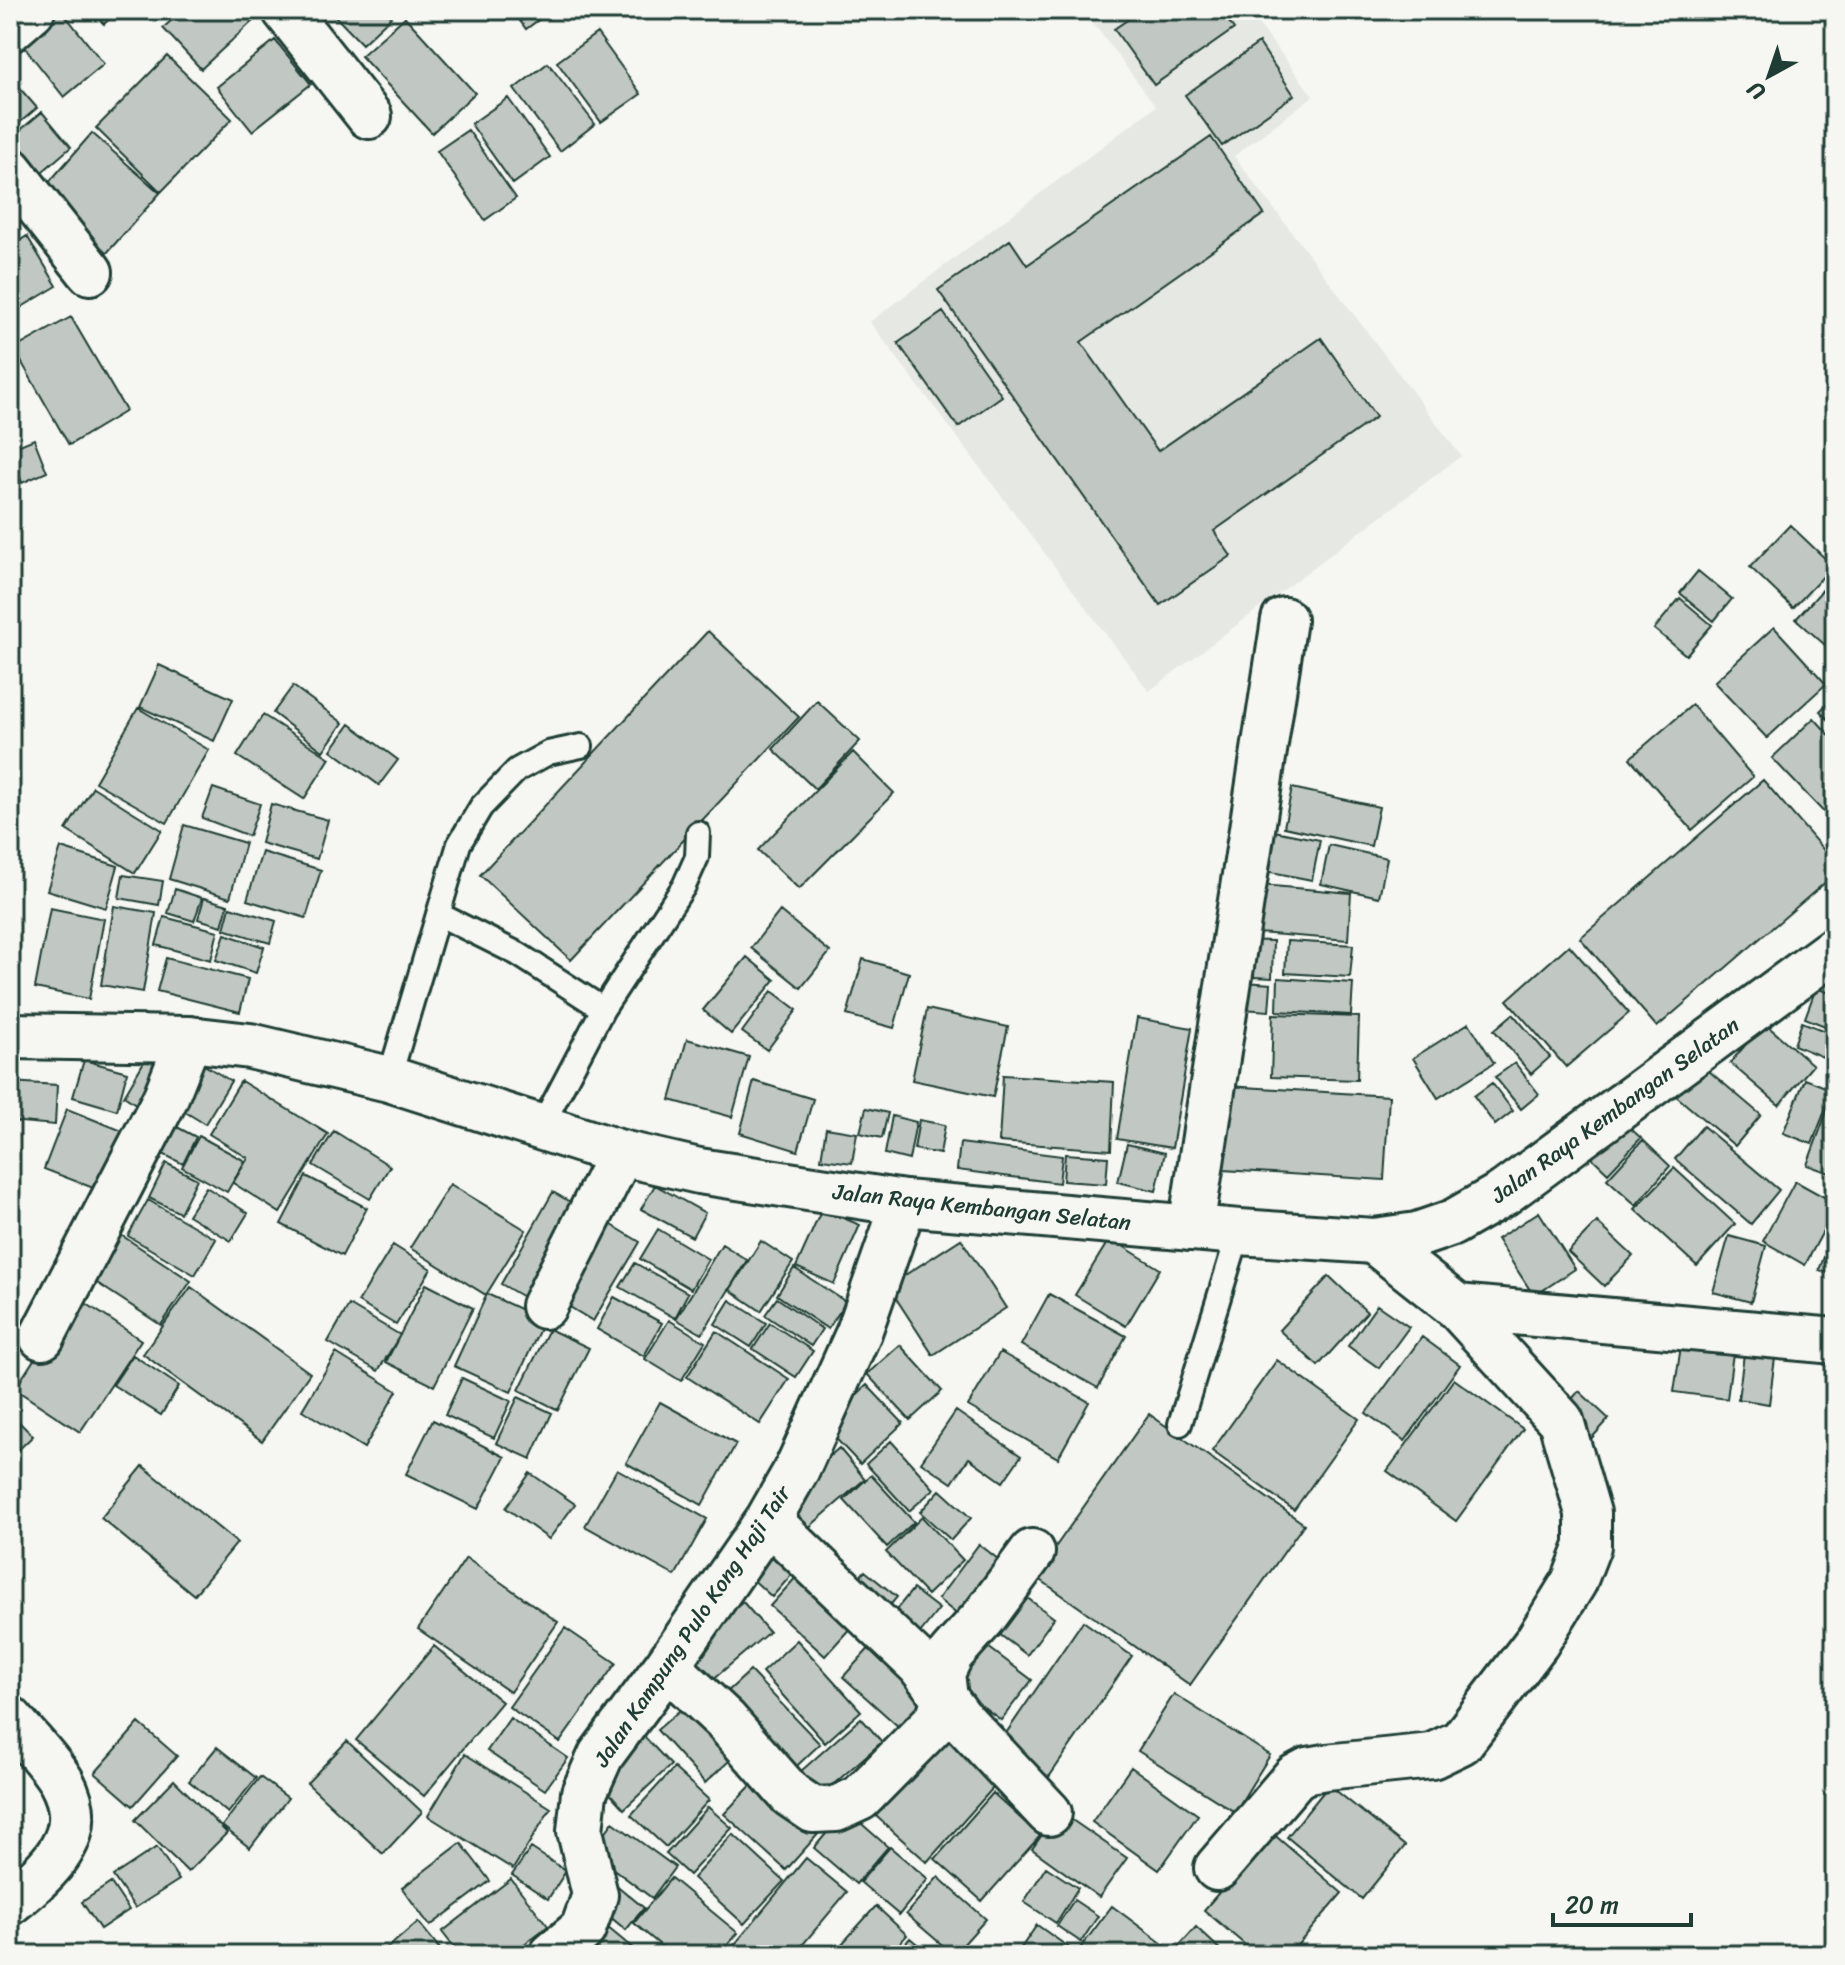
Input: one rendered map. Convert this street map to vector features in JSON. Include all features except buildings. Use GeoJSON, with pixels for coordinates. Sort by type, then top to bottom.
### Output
{"type":"FeatureCollection","features":[{"type":"Feature","properties":{"kind":"street"},"geometry":{"type":"LineString","coordinates":[[10,29],[32,10]]}},
{"type":"Feature","properties":{"kind":"street"},"geometry":{"type":"LineString","coordinates":[[285,10],[369,116]]}},
{"type":"Feature","properties":{"kind":"street"},"geometry":{"type":"LineString","coordinates":[[10,170],[90,272]]}},
{"type":"Feature","properties":{"kind":"street"},"geometry":{"type":"LineString","coordinates":[[1191,1228],[1284,620]]}},
{"type":"Feature","properties":{"kind":"street","name":"Jalan Raya Kembangan Selatan"},"geometry":{"type":"LineString","coordinates":[[10,1036],[189,1039],[250,1046],[389,1079],[621,1153],[699,1171],[904,1203],[1374,1241],[1417,1235],[1452,1223],[1504,1193],[1835,949]]}},
{"type":"Feature","properties":{"kind":"street"},"geometry":{"type":"LineString","coordinates":[[42,1337],[165,1099],[189,1039]]}},
{"type":"Feature","properties":{"kind":"street"},"geometry":{"type":"LineString","coordinates":[[544,1306],[621,1153]]}},
{"type":"Feature","properties":{"kind":"street","name":"Jalan Kampung Pulo Kong Haji Tair"},"geometry":{"type":"LineString","coordinates":[[552,1955],[583,1929],[595,1895],[580,1831],[584,1793],[601,1755],[768,1520],[797,1469],[859,1332],[904,1203]]}},
{"type":"Feature","properties":{"kind":"street"},"geometry":{"type":"LineString","coordinates":[[1217,1868],[1295,1777],[1308,1770],[1432,1756],[1461,1742],[1537,1642],[1574,1582],[1588,1546],[1588,1513],[1561,1421],[1457,1307],[1374,1241]]}},
{"type":"Feature","properties":{"kind":"street"},"geometry":{"type":"LineString","coordinates":[[1457,1307],[1835,1341]]}},
{"type":"Feature","properties":{"kind":"street"},"geometry":{"type":"LineString","coordinates":[[768,1520],[920,1665],[959,1717],[1049,1813]]}},
{"type":"Feature","properties":{"kind":"street"},"geometry":{"type":"LineString","coordinates":[[667,1666],[725,1720],[791,1795],[813,1810],[836,1809],[860,1798],[938,1719],[945,1698],[942,1673],[951,1654],[984,1617],[1032,1552]]}},
{"type":"Feature","properties":{"kind":"street"},"geometry":{"type":"LineString","coordinates":[[10,1719],[60,1780],[73,1813],[63,1850],[39,1878],[10,1902]]}},
{"type":"Feature","properties":{"kind":"lane"},"geometry":{"type":"LineString","coordinates":[[389,1079],[459,844],[481,807],[517,770],[548,753],[581,746]]}},
{"type":"Feature","properties":{"kind":"lane"},"geometry":{"type":"LineString","coordinates":[[541,1127],[603,1009],[684,886],[697,857],[698,833]]}},
{"type":"Feature","properties":{"kind":"lane"},"geometry":{"type":"LineString","coordinates":[[438,914],[518,954],[603,1009]]}},
{"type":"Feature","properties":{"kind":"lane"},"geometry":{"type":"LineString","coordinates":[[1180,1424],[1239,1232]]}},
{"type":"Feature","properties":{"kind":"shaded area"},"geometry":{"type":"Polygon","coordinates":[[[1083,10],[1248,10],[1313,96],[1234,156],[1461,456],[1149,691],[870,322],[1156,106],[1083,10]]]}}]}
